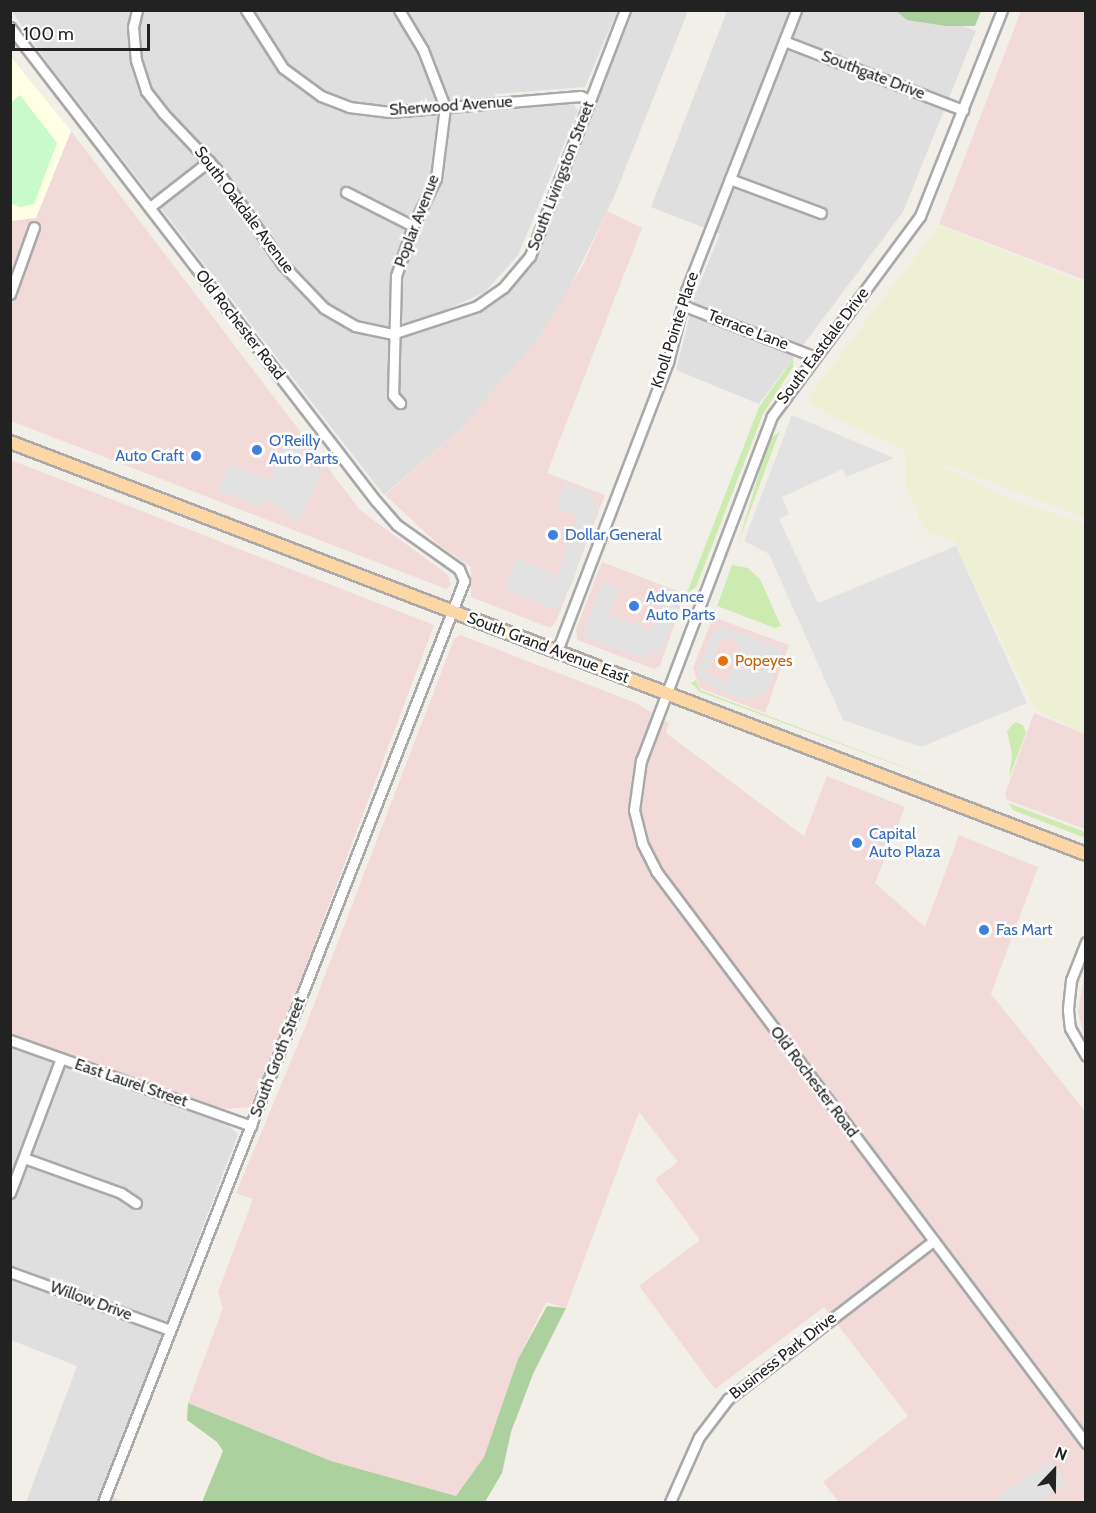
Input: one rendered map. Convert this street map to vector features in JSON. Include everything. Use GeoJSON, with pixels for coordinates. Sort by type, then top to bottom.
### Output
{"type":"FeatureCollection","features":[{"type":"Feature","properties":{"kind":"main road","name":"South Grand Avenue East"},"geometry":{"type":"LineString","coordinates":[[10,442],[1086,855]]}},
{"type":"Feature","properties":{"kind":"street","name":"South Oakdale Avenue"},"geometry":{"type":"LineString","coordinates":[[137,10],[134,50],[146,91],[209,161],[283,264],[324,308],[363,329],[392,334]]}},
{"type":"Feature","properties":{"kind":"street","name":"Sherwood Avenue"},"geometry":{"type":"LineString","coordinates":[[246,10],[272,56],[321,96],[370,110],[445,107],[580,96],[590,100]]}},
{"type":"Feature","properties":{"kind":"street","name":"Poplar Avenue"},"geometry":{"type":"LineString","coordinates":[[399,10],[423,50],[445,107],[436,178],[413,226],[396,276],[392,334],[393,394],[400,403]]}},
{"type":"Feature","properties":{"kind":"street","name":"South Livingston Street"},"geometry":{"type":"LineString","coordinates":[[392,334],[477,306],[518,273],[530,256],[626,10]]}},
{"type":"Feature","properties":{"kind":"street","name":"Knoll Pointe Place"},"geometry":{"type":"LineString","coordinates":[[557,651],[668,362],[682,305],[796,10]]}},
{"type":"Feature","properties":{"kind":"street","name":"South Eastdale Drive"},"geometry":{"type":"LineString","coordinates":[[667,694],[772,416],[813,356],[916,221],[1002,10]]}},
{"type":"Feature","properties":{"kind":"street","name":"Old Rochester Road"},"geometry":{"type":"LineString","coordinates":[[10,27],[376,501],[398,525],[459,570],[464,581],[453,612]]}},
{"type":"Feature","properties":{"kind":"street","name":"Southgate Drive"},"geometry":{"type":"LineString","coordinates":[[784,41],[963,110]]}},
{"type":"Feature","properties":{"kind":"street"},"geometry":{"type":"LineString","coordinates":[[150,207],[209,161]]}},
{"type":"Feature","properties":{"kind":"street"},"geometry":{"type":"LineString","coordinates":[[730,179],[821,213]]}},
{"type":"Feature","properties":{"kind":"street"},"geometry":{"type":"LineString","coordinates":[[346,192],[413,226]]}},
{"type":"Feature","properties":{"kind":"street"},"geometry":{"type":"LineString","coordinates":[[10,294],[34,226]]}},
{"type":"Feature","properties":{"kind":"street","name":"Terrace Lane"},"geometry":{"type":"LineString","coordinates":[[682,305],[813,356]]}},
{"type":"Feature","properties":{"kind":"street","name":"South Groth Street"},"geometry":{"type":"LineString","coordinates":[[104,1503],[453,612]]}},
{"type":"Feature","properties":{"kind":"street","name":"Old Rochester Road"},"geometry":{"type":"LineString","coordinates":[[667,694],[641,760],[635,788],[636,821],[647,856],[1086,1443]]}},
{"type":"Feature","properties":{"kind":"street"},"geometry":{"type":"LineString","coordinates":[[1086,942],[1071,980],[1068,1010],[1070,1028],[1086,1056]]}},
{"type":"Feature","properties":{"kind":"street","name":"East Laurel Street"},"geometry":{"type":"LineString","coordinates":[[10,1040],[252,1126]]}},
{"type":"Feature","properties":{"kind":"street"},"geometry":{"type":"LineString","coordinates":[[10,1193],[61,1058]]}},
{"type":"Feature","properties":{"kind":"street"},"geometry":{"type":"LineString","coordinates":[[24,1158],[121,1193],[136,1203]]}},
{"type":"Feature","properties":{"kind":"street","name":"Business Park Drive"},"geometry":{"type":"LineString","coordinates":[[670,1503],[699,1437],[737,1390],[933,1241]]}},
{"type":"Feature","properties":{"kind":"street","name":"Willow Drive"},"geometry":{"type":"LineString","coordinates":[[10,1272],[170,1330]]}},
{"type":"Feature","properties":{"kind":"shaded area"},"geometry":{"type":"Polygon","coordinates":[[[11,10],[617,11],[585,87],[495,94],[496,109],[574,104],[578,111],[518,255],[485,292],[450,308],[451,323],[501,299],[536,256],[633,11],[688,11],[614,197],[565,297],[535,343],[461,429],[384,495],[47,62],[11,10]]]}},
{"type":"Feature","properties":{"kind":"shaded area"},"geometry":{"type":"Polygon","coordinates":[[[727,11],[923,11],[976,31],[903,212],[759,404],[676,370],[695,295],[720,234],[651,207],[727,11]]]}},
{"type":"Feature","properties":{"kind":"shaded area"},"geometry":{"type":"Polygon","coordinates":[[[1021,11],[1085,11],[1085,280],[939,224],[1021,11]]]}},
{"type":"Feature","properties":{"kind":"shaded area"},"geometry":{"type":"Polygon","coordinates":[[[10,56],[71,131],[36,218],[11,221],[10,56]]]}},
{"type":"Feature","properties":{"kind":"shaded area"},"geometry":{"type":"Polygon","coordinates":[[[71,131],[360,510],[448,575],[451,585],[446,589],[11,421],[10,220],[36,217],[71,131]]]}},
{"type":"Feature","properties":{"kind":"shaded area"},"geometry":{"type":"Polygon","coordinates":[[[607,211],[642,228],[547,473],[605,495],[556,622],[550,628],[471,597],[471,567],[439,545],[385,495],[461,429],[535,343],[582,267],[607,211]]]}},
{"type":"Feature","properties":{"kind":"shaded area"},"geometry":{"type":"Polygon","coordinates":[[[939,225],[1085,283],[1085,518],[946,465],[944,467],[1004,497],[1085,524],[1085,734],[1035,709],[953,539],[929,534],[922,525],[906,486],[905,451],[827,414],[807,399],[939,225]]]}},
{"type":"Feature","properties":{"kind":"shaded area"},"geometry":{"type":"Polygon","coordinates":[[[792,415],[894,458],[846,477],[843,469],[782,497],[789,514],[779,519],[818,603],[956,546],[1027,703],[921,747],[843,720],[769,554],[744,541],[792,415]]]}},
{"type":"Feature","properties":{"kind":"shaded area"},"geometry":{"type":"Polygon","coordinates":[[[289,433],[306,440],[299,459],[305,465],[323,470],[299,521],[282,514],[284,508],[264,500],[261,507],[218,490],[229,464],[270,480],[289,433]]]}},
{"type":"Feature","properties":{"kind":"shaded area"},"geometry":{"type":"Polygon","coordinates":[[[11,460],[434,625],[253,1107],[223,1109],[11,1035],[11,460]]]}},
{"type":"Feature","properties":{"kind":"shaded area"},"geometry":{"type":"Polygon","coordinates":[[[565,483],[594,494],[592,501],[599,504],[572,583],[558,610],[505,589],[517,559],[551,572],[548,579],[557,577],[578,516],[556,507],[565,483]]]}},
{"type":"Feature","properties":{"kind":"shaded area"},"geometry":{"type":"Polygon","coordinates":[[[602,562],[685,594],[660,666],[654,669],[577,640],[576,629],[602,562]]]}},
{"type":"Feature","properties":{"kind":"shaded area"},"geometry":{"type":"Polygon","coordinates":[[[603,582],[619,588],[609,614],[651,630],[668,588],[683,594],[661,653],[651,649],[647,660],[582,636],[603,582]]]}},
{"type":"Feature","properties":{"kind":"shaded area"},"geometry":{"type":"Polygon","coordinates":[[[713,617],[789,645],[765,713],[700,688],[693,668],[713,617]]]}},
{"type":"Feature","properties":{"kind":"shaded area"},"geometry":{"type":"Polygon","coordinates":[[[721,626],[783,649],[767,692],[745,700],[700,681],[698,671],[712,636],[721,626]],[[728,637],[719,642],[706,674],[727,682],[741,645],[728,637]]]}},
{"type":"Feature","properties":{"kind":"shaded area"},"geometry":{"type":"Polygon","coordinates":[[[460,635],[636,703],[669,723],[666,733],[804,836],[827,776],[905,807],[875,883],[925,927],[959,835],[1038,867],[991,994],[1085,1111],[1086,1499],[1081,1502],[839,1502],[823,1482],[908,1416],[824,1307],[715,1389],[639,1286],[700,1240],[655,1179],[678,1162],[639,1112],[566,1308],[546,1302],[518,1359],[484,1457],[456,1496],[331,1461],[188,1403],[223,1308],[218,1292],[253,1199],[236,1193],[306,1025],[454,639],[460,635]]]}},
{"type":"Feature","properties":{"kind":"shaded area"},"geometry":{"type":"Polygon","coordinates":[[[1034,713],[1085,734],[1085,829],[1007,800],[1005,794],[1034,713]]]}},
{"type":"Feature","properties":{"kind":"shaded area"},"geometry":{"type":"Polygon","coordinates":[[[1085,970],[1086,1039],[1078,1012],[1085,970]]]}},
{"type":"Feature","properties":{"kind":"shaded area"},"geometry":{"type":"Polygon","coordinates":[[[10,1045],[223,1121],[238,1134],[102,1493],[125,1502],[26,1502],[77,1366],[11,1340],[10,1045]]]}},
{"type":"Feature","properties":{"kind":"shaded area"},"geometry":{"type":"Polygon","coordinates":[[[1050,1460],[1066,1483],[1040,1502],[993,1502],[1050,1460]]]}},
{"type":"Feature","properties":{"kind":"green space"},"geometry":{"type":"Polygon","coordinates":[[[896,11],[981,11],[975,26],[946,26],[907,20],[896,11]]]}},
{"type":"Feature","properties":{"kind":"green space"},"geometry":{"type":"Polygon","coordinates":[[[20,95],[57,143],[34,204],[20,207],[10,203],[11,103],[20,95]]]}},
{"type":"Feature","properties":{"kind":"green space"},"geometry":{"type":"Polygon","coordinates":[[[793,359],[793,367],[763,414],[696,587],[687,593],[759,407],[793,359]]]}},
{"type":"Feature","properties":{"kind":"green space"},"geometry":{"type":"Polygon","coordinates":[[[781,431],[738,544],[766,450],[771,438],[781,431]]]}},
{"type":"Feature","properties":{"kind":"green space"},"geometry":{"type":"Polygon","coordinates":[[[732,565],[748,568],[760,579],[781,626],[775,628],[717,606],[732,565]]]}},
{"type":"Feature","properties":{"kind":"green space"},"geometry":{"type":"Polygon","coordinates":[[[696,680],[700,690],[959,788],[700,692],[691,683],[696,680]]]}},
{"type":"Feature","properties":{"kind":"green space"},"geometry":{"type":"Polygon","coordinates":[[[1015,722],[1023,725],[1026,733],[1009,778],[1012,754],[1007,731],[1015,722]]]}},
{"type":"Feature","properties":{"kind":"green space"},"geometry":{"type":"Polygon","coordinates":[[[1008,803],[1085,832],[1085,838],[1013,810],[1008,803]]]}},
{"type":"Feature","properties":{"kind":"green space"},"geometry":{"type":"Polygon","coordinates":[[[547,1306],[566,1308],[533,1374],[511,1432],[502,1473],[485,1502],[202,1502],[223,1451],[217,1442],[187,1420],[188,1403],[331,1461],[456,1496],[484,1457],[518,1359],[547,1306]]]}},
{"type":"Feature","properties":{"kind":"place","name":"O'Reilly Auto Parts"},"geometry":{"type":"Point","coordinates":[257,450]}},
{"type":"Feature","properties":{"kind":"place","name":"Auto Craft"},"geometry":{"type":"Point","coordinates":[196,456]}},
{"type":"Feature","properties":{"kind":"place","name":"Dollar General"},"geometry":{"type":"Point","coordinates":[553,535]}},
{"type":"Feature","properties":{"kind":"place","name":"Advance Auto Parts"},"geometry":{"type":"Point","coordinates":[634,606]}},
{"type":"Feature","properties":{"kind":"place","name":"Popeyes"},"geometry":{"type":"Point","coordinates":[723,661]}},
{"type":"Feature","properties":{"kind":"place","name":"Capital Auto Plaza"},"geometry":{"type":"Point","coordinates":[857,843]}},
{"type":"Feature","properties":{"kind":"place","name":"Fas Mart"},"geometry":{"type":"Point","coordinates":[984,930]}}]}
